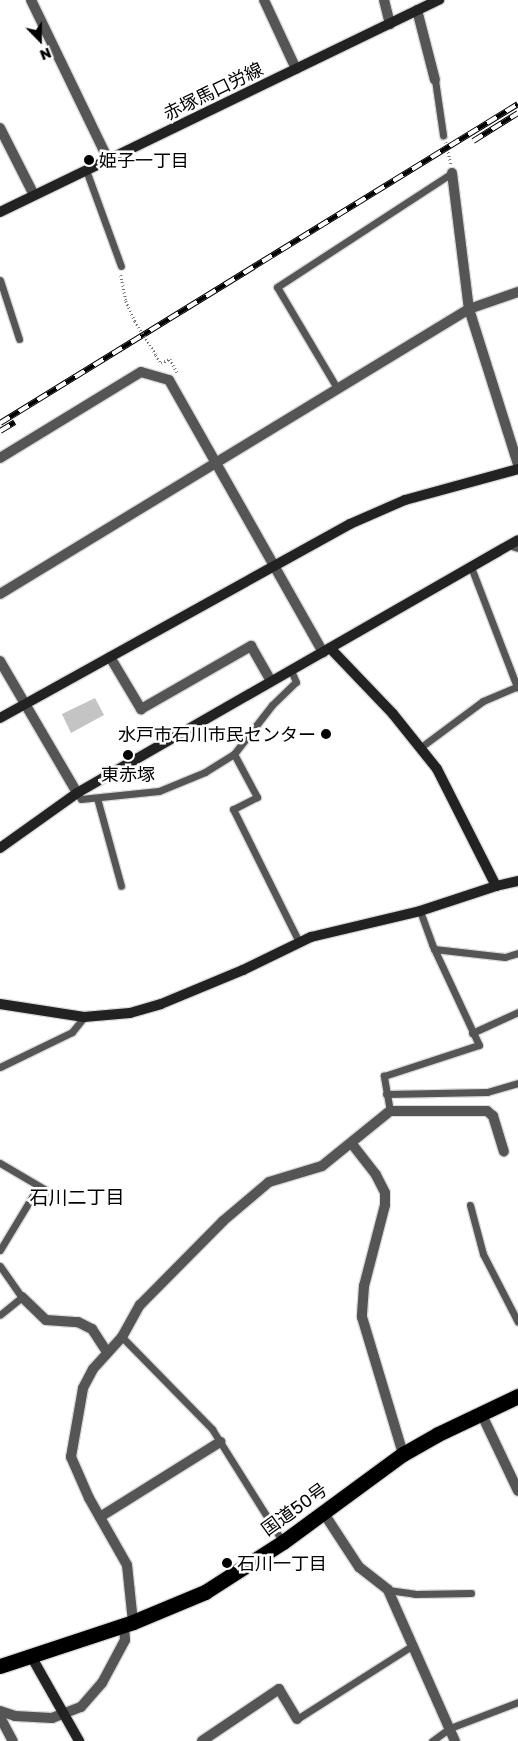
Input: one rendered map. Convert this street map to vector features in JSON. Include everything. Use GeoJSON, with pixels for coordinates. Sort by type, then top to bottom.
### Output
{"type":"FeatureCollection","features":[{"type":"Feature","properties":{"kind":"highway","name":"国道50号"},"geometry":{"type":"LineString","coordinates":[[0,1666],[128,1624],[204,1592],[283,1542],[403,1454],[518,1396]]}},
{"type":"Feature","properties":{"kind":"street"},"geometry":{"type":"LineString","coordinates":[[31,0],[108,159]]}},
{"type":"Feature","properties":{"kind":"street"},"geometry":{"type":"LineString","coordinates":[[264,0],[296,69]]}},
{"type":"Feature","properties":{"kind":"street"},"geometry":{"type":"LineString","coordinates":[[384,0],[390,24]]}},
{"type":"Feature","properties":{"kind":"street","name":"赤塚馬口労線"},"geometry":{"type":"LineString","coordinates":[[0,212],[440,0]]}},
{"type":"Feature","properties":{"kind":"street"},"geometry":{"type":"LineString","coordinates":[[417,10],[435,80]]}},
{"type":"Feature","properties":{"kind":"street"},"geometry":{"type":"LineString","coordinates":[[0,128],[34,196]]}},
{"type":"Feature","properties":{"kind":"street"},"geometry":{"type":"LineString","coordinates":[[452,172],[469,308],[518,464]]}},
{"type":"Feature","properties":{"kind":"street"},"geometry":{"type":"LineString","coordinates":[[0,594],[469,308],[518,292]]}},
{"type":"Feature","properties":{"kind":"street"},"geometry":{"type":"LineString","coordinates":[[0,458],[140,372],[169,380],[274,566],[326,650],[421,747],[437,769],[496,886]]}},
{"type":"Feature","properties":{"kind":"street"},"geometry":{"type":"LineString","coordinates":[[0,718],[350,524],[405,500],[518,469]]}},
{"type":"Feature","properties":{"kind":"street"},"geometry":{"type":"LineString","coordinates":[[0,848],[77,794],[471,567],[513,547],[518,540]]}},
{"type":"Feature","properties":{"kind":"street"},"geometry":{"type":"LineString","coordinates":[[110,657],[141,709],[251,646],[271,681]]}},
{"type":"Feature","properties":{"kind":"street"},"geometry":{"type":"LineString","coordinates":[[0,661],[77,794]]}},
{"type":"Feature","properties":{"kind":"street"},"geometry":{"type":"LineString","coordinates":[[0,1004],[84,1017],[130,1013],[161,1004],[299,942],[349,925],[420,911],[518,880]]}},
{"type":"Feature","properties":{"kind":"street"},"geometry":{"type":"LineString","coordinates":[[0,1711],[38,1718],[64,1716],[82,1707],[102,1683],[126,1640],[128,1624],[127,1566],[71,1457],[83,1388],[107,1352],[122,1337],[140,1305],[183,1260],[269,1182],[305,1174],[330,1161],[390,1111],[487,1111],[493,1116],[504,1151]]}},
{"type":"Feature","properties":{"kind":"street"},"geometry":{"type":"LineString","coordinates":[[352,1144],[376,1175],[385,1192],[385,1205],[364,1286],[362,1317],[403,1454]]}},
{"type":"Feature","properties":{"kind":"street"},"geometry":{"type":"LineString","coordinates":[[22,1297],[46,1320],[78,1322],[92,1329],[107,1352]]}},
{"type":"Feature","properties":{"kind":"street"},"geometry":{"type":"LineString","coordinates":[[481,1413],[518,1491]]}},
{"type":"Feature","properties":{"kind":"street"},"geometry":{"type":"LineString","coordinates":[[100,1516],[220,1442]]}},
{"type":"Feature","properties":{"kind":"street"},"geometry":{"type":"LineString","coordinates":[[323,1512],[359,1568],[388,1590],[455,1741]]}},
{"type":"Feature","properties":{"kind":"street"},"geometry":{"type":"LineString","coordinates":[[31,1656],[78,1741]]}},
{"type":"Feature","properties":{"kind":"street"},"geometry":{"type":"LineString","coordinates":[[202,1741],[279,1689],[297,1719]]}},
{"type":"Feature","properties":{"kind":"street"},"geometry":{"type":"LineString","coordinates":[[0,1717],[13,1741]]}},
{"type":"Feature","properties":{"kind":"lane"},"geometry":{"type":"LineString","coordinates":[[435,80],[443,135]]}},
{"type":"Feature","properties":{"kind":"lane"},"geometry":{"type":"LineString","coordinates":[[86,170],[121,266]]}},
{"type":"Feature","properties":{"kind":"lane"},"geometry":{"type":"LineString","coordinates":[[337,388],[276,287],[452,172]]}},
{"type":"Feature","properties":{"kind":"lane"},"geometry":{"type":"LineString","coordinates":[[0,280],[19,339]]}},
{"type":"Feature","properties":{"kind":"lane"},"geometry":{"type":"LineString","coordinates":[[421,747],[483,701],[518,686],[471,567]]}},
{"type":"Feature","properties":{"kind":"lane"},"geometry":{"type":"LineString","coordinates":[[77,794],[81,799],[159,791],[205,772],[234,754],[272,706],[296,682],[291,670]]}},
{"type":"Feature","properties":{"kind":"lane"},"geometry":{"type":"LineString","coordinates":[[234,754],[257,797],[233,809],[299,942]]}},
{"type":"Feature","properties":{"kind":"lane"},"geometry":{"type":"LineString","coordinates":[[97,798],[121,886]]}},
{"type":"Feature","properties":{"kind":"lane"},"geometry":{"type":"LineString","coordinates":[[390,1111],[384,1076],[478,1044],[434,949],[420,911]]}},
{"type":"Feature","properties":{"kind":"lane"},"geometry":{"type":"LineString","coordinates":[[434,949],[505,957],[518,953]]}},
{"type":"Feature","properties":{"kind":"lane"},"geometry":{"type":"LineString","coordinates":[[472,1033],[518,1012]]}},
{"type":"Feature","properties":{"kind":"lane"},"geometry":{"type":"LineString","coordinates":[[0,1067],[72,1032],[84,1017]]}},
{"type":"Feature","properties":{"kind":"lane"},"geometry":{"type":"LineString","coordinates":[[386,1094],[487,1092],[518,1083]]}},
{"type":"Feature","properties":{"kind":"lane"},"geometry":{"type":"LineString","coordinates":[[0,1163],[63,1200]]}},
{"type":"Feature","properties":{"kind":"lane"},"geometry":{"type":"LineString","coordinates":[[0,1250],[38,1187]]}},
{"type":"Feature","properties":{"kind":"lane"},"geometry":{"type":"LineString","coordinates":[[470,1205],[483,1254],[518,1322]]}},
{"type":"Feature","properties":{"kind":"lane"},"geometry":{"type":"LineString","coordinates":[[0,1266],[22,1297],[0,1316]]}},
{"type":"Feature","properties":{"kind":"lane"},"geometry":{"type":"LineString","coordinates":[[122,1337],[200,1414],[220,1442],[283,1542]]}},
{"type":"Feature","properties":{"kind":"lane"},"geometry":{"type":"LineString","coordinates":[[388,1590],[415,1594],[471,1593]]}},
{"type":"Feature","properties":{"kind":"lane"},"geometry":{"type":"LineString","coordinates":[[297,1719],[413,1645]]}},
{"type":"Feature","properties":{"kind":"lane"},"geometry":{"type":"LineString","coordinates":[[432,1741],[450,1728],[518,1702]]}},
{"type":"Feature","properties":{"kind":"path"},"geometry":{"type":"LineString","coordinates":[[443,135],[452,172]]}},
{"type":"Feature","properties":{"kind":"path"},"geometry":{"type":"LineString","coordinates":[[121,266],[126,301],[135,322],[161,363],[170,359]]}},
{"type":"Feature","properties":{"kind":"building"},"geometry":{"type":"Polygon","coordinates":[[[95,698],[104,715],[71,733],[62,714],[95,698]]]}},
{"type":"Feature","properties":{"kind":"railway"},"geometry":{"type":"LineString","coordinates":[[0,423],[518,104]]}},
{"type":"Feature","properties":{"kind":"railway"},"geometry":{"type":"LineString","coordinates":[[473,141],[518,113]]}},
{"type":"Feature","properties":{"kind":"railway"},"geometry":{"type":"LineString","coordinates":[[0,431],[15,422]]}},
{"type":"Feature","properties":{"kind":"place","name":"姫子一丁目"},"geometry":{"type":"Point","coordinates":[89,160]}},
{"type":"Feature","properties":{"kind":"place","name":"水戸市石川市民センター"},"geometry":{"type":"Point","coordinates":[326,734]}},
{"type":"Feature","properties":{"kind":"place","name":"東赤塚"},"geometry":{"type":"Point","coordinates":[128,755]}},
{"type":"Feature","properties":{"kind":"place","name":"石川一丁目"},"geometry":{"type":"Point","coordinates":[227,1563]}},
{"type":"Feature","properties":{"kind":"district","name":"石川二丁目"},"geometry":{"type":"Point","coordinates":[77,1197]}}]}
